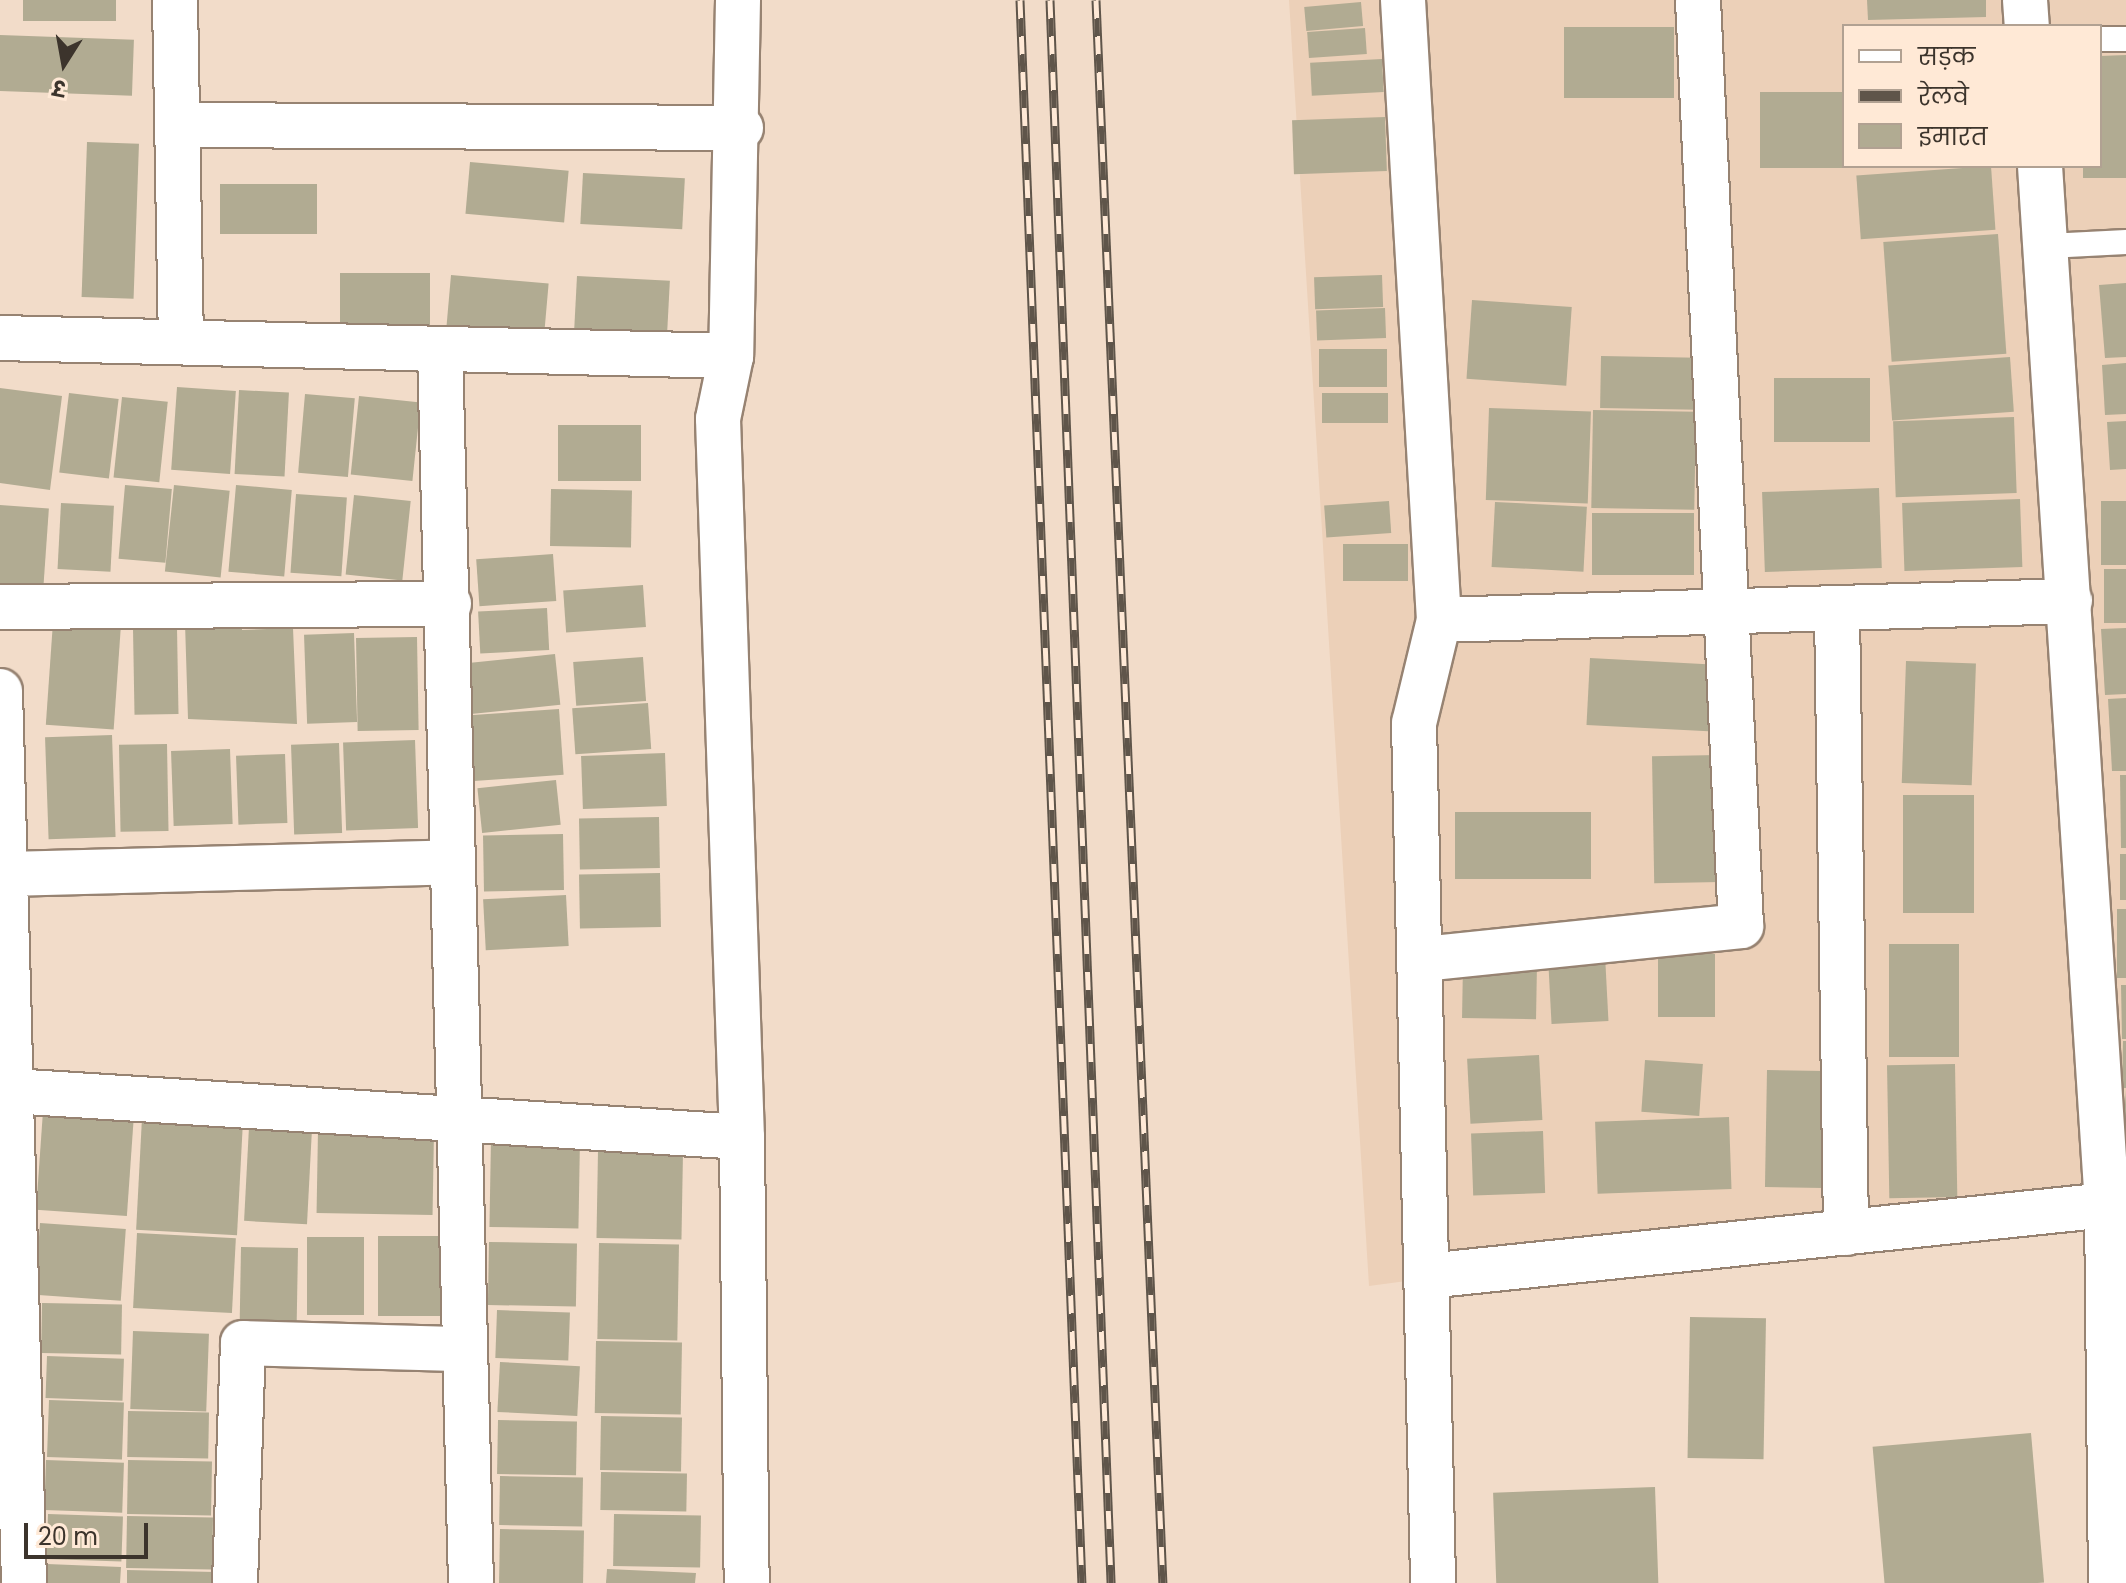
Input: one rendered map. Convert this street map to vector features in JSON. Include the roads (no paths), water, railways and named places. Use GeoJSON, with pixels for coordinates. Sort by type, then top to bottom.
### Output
{"type":"FeatureCollection","features":[{"type":"Feature","properties":{"kind":"street"},"geometry":{"type":"LineString","coordinates":[[175,0],[181,342]]}},
{"type":"Feature","properties":{"kind":"street"},"geometry":{"type":"LineString","coordinates":[[738,0],[741,128],[731,356],[718,419],[742,1137],[747,1583]]}},
{"type":"Feature","properties":{"kind":"street"},"geometry":{"type":"LineString","coordinates":[[1403,0],[1439,620],[1414,723],[1422,959],[1433,1583]]}},
{"type":"Feature","properties":{"kind":"street"},"geometry":{"type":"LineString","coordinates":[[1422,959],[1741,926],[1723,613],[1698,0]]}},
{"type":"Feature","properties":{"kind":"street"},"geometry":{"type":"LineString","coordinates":[[2025,0],[2027,24]]}},
{"type":"Feature","properties":{"kind":"street"},"geometry":{"type":"LineString","coordinates":[[177,125],[741,128]]}},
{"type":"Feature","properties":{"kind":"street"},"geometry":{"type":"LineString","coordinates":[[2040,168],[2117,1204],[2111,1583]]}},
{"type":"Feature","properties":{"kind":"street"},"geometry":{"type":"LineString","coordinates":[[0,338],[731,356]]}},
{"type":"Feature","properties":{"kind":"street"},"geometry":{"type":"LineString","coordinates":[[440,350],[461,1119],[461,1349],[471,1583]]}},
{"type":"Feature","properties":{"kind":"street"},"geometry":{"type":"LineString","coordinates":[[1439,620],[2070,601]]}},
{"type":"Feature","properties":{"kind":"street"},"geometry":{"type":"LineString","coordinates":[[0,607],[449,604]]}},
{"type":"Feature","properties":{"kind":"street"},"geometry":{"type":"LineString","coordinates":[[1837,609],[1846,1233]]}},
{"type":"Feature","properties":{"kind":"street"},"geometry":{"type":"LineString","coordinates":[[0,691],[11,1091],[8,1250],[24,1583]]}},
{"type":"Feature","properties":{"kind":"street"},"geometry":{"type":"LineString","coordinates":[[5,874],[452,862]]}},
{"type":"Feature","properties":{"kind":"street"},"geometry":{"type":"LineString","coordinates":[[11,1091],[742,1137]]}},
{"type":"Feature","properties":{"kind":"street"},"geometry":{"type":"LineString","coordinates":[[1427,1276],[2117,1204]]}},
{"type":"Feature","properties":{"kind":"street"},"geometry":{"type":"LineString","coordinates":[[235,1583],[243,1343],[461,1349]]}},
{"type":"Feature","properties":{"kind":"lane"},"geometry":{"type":"LineString","coordinates":[[2102,39],[2126,39]]}},
{"type":"Feature","properties":{"kind":"lane"},"geometry":{"type":"LineString","coordinates":[[2048,246],[2126,242]]}},
{"type":"Feature","properties":{"kind":"railway"},"geometry":{"type":"LineString","coordinates":[[1020,0],[1082,1583]]}},
{"type":"Feature","properties":{"kind":"railway"},"geometry":{"type":"LineString","coordinates":[[1050,0],[1111,1583]]}},
{"type":"Feature","properties":{"kind":"railway"},"geometry":{"type":"LineString","coordinates":[[1096,0],[1163,1583]]}}]}
